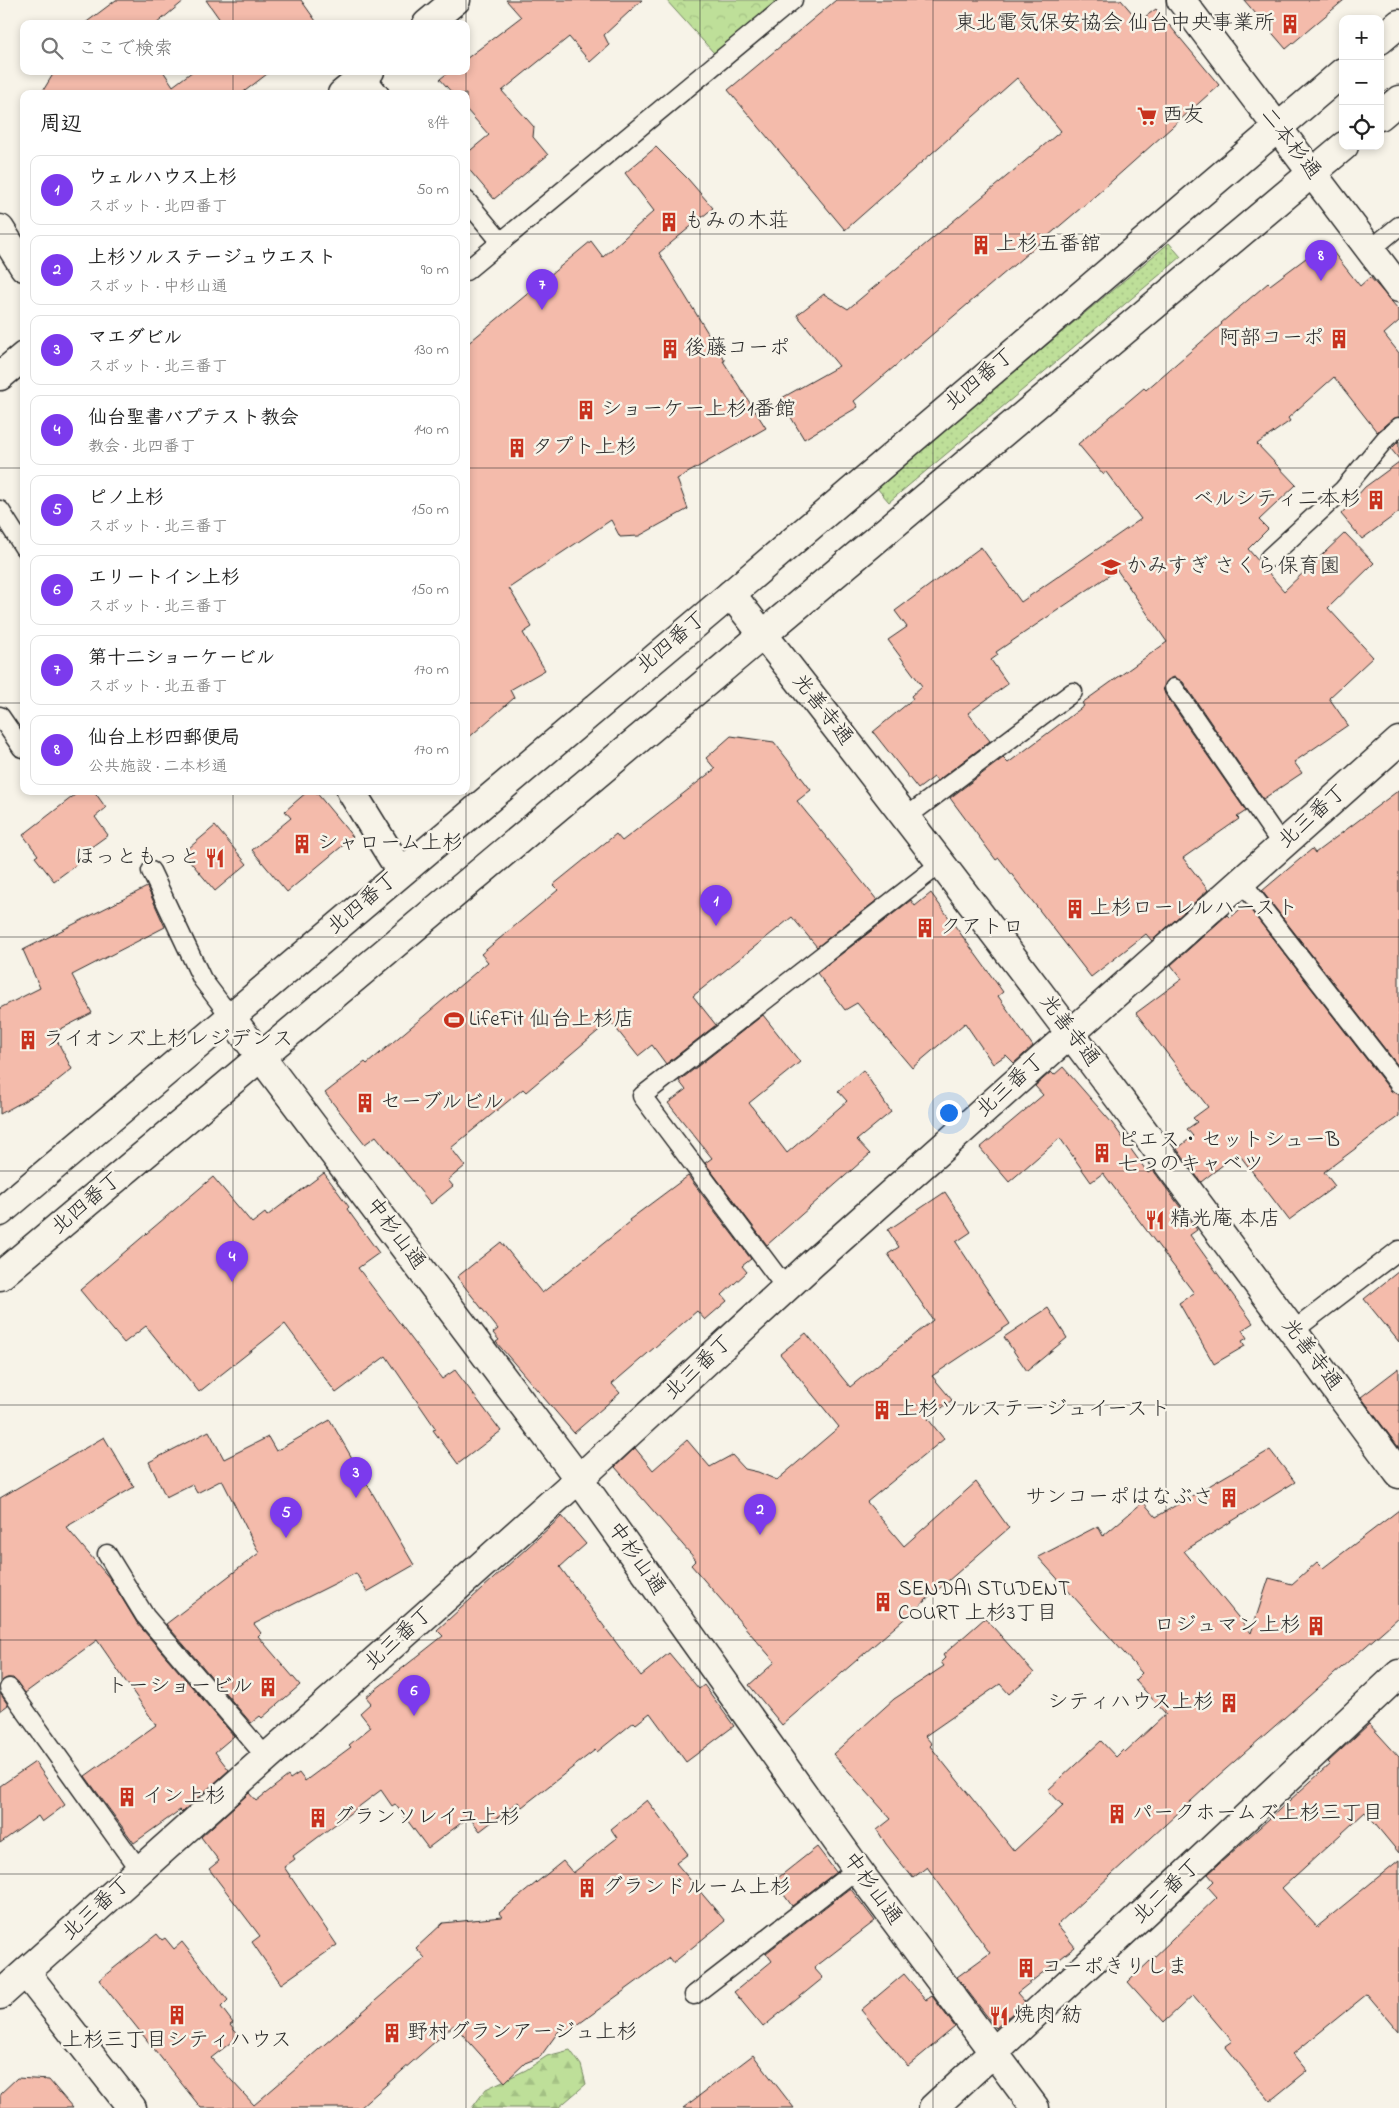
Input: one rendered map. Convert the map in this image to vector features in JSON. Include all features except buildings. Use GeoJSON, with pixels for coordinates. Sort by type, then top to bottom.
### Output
{"type":"FeatureCollection","features":[{"type":"Feature","properties":{"kind":"street"},"geometry":{"type":"LineString","coordinates":[[432,20],[456,0]]}},
{"type":"Feature","properties":{"kind":"street","name":"二本杉通"},"geometry":{"type":"LineString","coordinates":[[1181,0],[1399,288]]}},
{"type":"Feature","properties":{"kind":"street"},"geometry":{"type":"LineString","coordinates":[[1384,37],[1399,24]]}},
{"type":"Feature","properties":{"kind":"street","name":"北四番丁"},"geometry":{"type":"LineString","coordinates":[[0,1212],[1339,75]]}},
{"type":"Feature","properties":{"kind":"street"},"geometry":{"type":"LineString","coordinates":[[350,90],[371,80]]}},
{"type":"Feature","properties":{"kind":"street"},"geometry":{"type":"LineString","coordinates":[[1384,113],[1399,100]]}},
{"type":"Feature","properties":{"kind":"street","name":"北四番丁"},"geometry":{"type":"LineString","coordinates":[[0,1276],[1339,150]]}},
{"type":"Feature","properties":{"kind":"street"},"geometry":{"type":"LineString","coordinates":[[0,229],[20,261]]}},
{"type":"Feature","properties":{"kind":"street"},"geometry":{"type":"LineString","coordinates":[[0,376],[20,359]]}},
{"type":"Feature","properties":{"kind":"street","name":"光善寺通"},"geometry":{"type":"LineString","coordinates":[[730,594],[1071,1033],[1399,1474]]}},
{"type":"Feature","properties":{"kind":"street","name":"北三番丁"},"geometry":{"type":"LineString","coordinates":[[0,1995],[579,1478],[786,1288],[1399,741]]}},
{"type":"Feature","properties":{"kind":"street"},"geometry":{"type":"LineString","coordinates":[[353,795],[401,872]]}},
{"type":"Feature","properties":{"kind":"street","name":"中杉山通"},"geometry":{"type":"LineString","coordinates":[[230,1016],[579,1478],[857,1869],[1035,2108]]}},
{"type":"Feature","properties":{"kind":"street","name":"北二番丁"},"geometry":{"type":"LineString","coordinates":[[933,2108],[1399,1674]]}},
{"type":"Feature","properties":{"kind":"street"},"geometry":{"type":"LineString","coordinates":[[26,1973],[132,2108]]}},
{"type":"Feature","properties":{"kind":"lane"},"geometry":{"type":"LineString","coordinates":[[470,268],[793,0]]}},
{"type":"Feature","properties":{"kind":"lane"},"geometry":{"type":"LineString","coordinates":[[470,205],[501,242]]}},
{"type":"Feature","properties":{"kind":"lane"},"geometry":{"type":"LineString","coordinates":[[1370,250],[1399,226]]}},
{"type":"Feature","properties":{"kind":"lane"},"geometry":{"type":"LineString","coordinates":[[1269,558],[1343,490],[1386,438],[1399,427]]}},
{"type":"Feature","properties":{"kind":"lane"},"geometry":{"type":"LineString","coordinates":[[0,510],[20,542]]}},
{"type":"Feature","properties":{"kind":"lane"},"geometry":{"type":"LineString","coordinates":[[1174,688],[1282,845]]}},
{"type":"Feature","properties":{"kind":"lane"},"geometry":{"type":"LineString","coordinates":[[905,818],[1073,692]]}},
{"type":"Feature","properties":{"kind":"lane"},"geometry":{"type":"LineString","coordinates":[[0,716],[20,745]]}},
{"type":"Feature","properties":{"kind":"lane"},"geometry":{"type":"LineString","coordinates":[[786,1288],[642,1096],[940,864]]}},
{"type":"Feature","properties":{"kind":"lane"},"geometry":{"type":"LineString","coordinates":[[150,871],[202,979],[230,1016]]}},
{"type":"Feature","properties":{"kind":"lane"},"geometry":{"type":"LineString","coordinates":[[1241,881],[1399,1084]]}},
{"type":"Feature","properties":{"kind":"lane"},"geometry":{"type":"LineString","coordinates":[[1293,1331],[1399,1250]]}},
{"type":"Feature","properties":{"kind":"lane"},"geometry":{"type":"LineString","coordinates":[[107,1554],[145,1616],[266,1757]]}},
{"type":"Feature","properties":{"kind":"lane"},"geometry":{"type":"LineString","coordinates":[[10,1688],[140,1870]]}},
{"type":"Feature","properties":{"kind":"lane"},"geometry":{"type":"LineString","coordinates":[[694,1995],[857,1869]]}},
{"type":"Feature","properties":{"kind":"green space"},"geometry":{"type":"Polygon","coordinates":[[[666,0],[778,0],[714,53],[666,0]]]}},
{"type":"Feature","properties":{"kind":"green space"},"geometry":{"type":"Polygon","coordinates":[[[1169,243],[1181,257],[889,502],[876,487],[1169,243]]]}},
{"type":"Feature","properties":{"kind":"green space"},"geometry":{"type":"Polygon","coordinates":[[[570,2050],[581,2065],[586,2084],[558,2108],[472,2108],[486,2089],[526,2070],[547,2056],[570,2050]]]}},
{"type":"Feature","properties":{"kind":"place","name":"東北電気保安協会 仙台中央事業所"},"geometry":{"type":"Point","coordinates":[1290,24]}},
{"type":"Feature","properties":{"kind":"place","name":"西友"},"geometry":{"type":"Point","coordinates":[1147,116]}},
{"type":"Feature","properties":{"kind":"place","name":"もみの木荘"},"geometry":{"type":"Point","coordinates":[669,222]}},
{"type":"Feature","properties":{"kind":"place","name":"上杉五番舘"},"geometry":{"type":"Point","coordinates":[981,245]}},
{"type":"Feature","properties":{"kind":"place","name":"仙台上杉四郵便局"},"geometry":{"type":"Point","coordinates":[1321,281]}},
{"type":"Feature","properties":{"kind":"place","name":"第十二ショーケービル"},"geometry":{"type":"Point","coordinates":[542,310]}},
{"type":"Feature","properties":{"kind":"place","name":"阿部コーポ"},"geometry":{"type":"Point","coordinates":[1339,339]}},
{"type":"Feature","properties":{"kind":"place","name":"後藤コーポ"},"geometry":{"type":"Point","coordinates":[670,349]}},
{"type":"Feature","properties":{"kind":"place","name":"ショーケー上杉1番館"},"geometry":{"type":"Point","coordinates":[586,410]}},
{"type":"Feature","properties":{"kind":"place","name":"タプト上杉"},"geometry":{"type":"Point","coordinates":[517,448]}},
{"type":"Feature","properties":{"kind":"place","name":"ベルシティ二本杉"},"geometry":{"type":"Point","coordinates":[1376,500]}},
{"type":"Feature","properties":{"kind":"place","name":"かみすぎ さくら保育園"},"geometry":{"type":"Point","coordinates":[1111,567]}},
{"type":"Feature","properties":{"kind":"place","name":"シャローム上杉"},"geometry":{"type":"Point","coordinates":[302,844]}},
{"type":"Feature","properties":{"kind":"place","name":"ほっともっと"},"geometry":{"type":"Point","coordinates":[215,858]}},
{"type":"Feature","properties":{"kind":"place","name":"上杉ローレルハースト"},"geometry":{"type":"Point","coordinates":[1075,909]}},
{"type":"Feature","properties":{"kind":"place","name":"ウェルハウス上杉"},"geometry":{"type":"Point","coordinates":[716,926]}},
{"type":"Feature","properties":{"kind":"place","name":"クアトロ"},"geometry":{"type":"Point","coordinates":[925,928]}},
{"type":"Feature","properties":{"kind":"place","name":"LifeFit 仙台上杉店"},"geometry":{"type":"Point","coordinates":[454,1020]}},
{"type":"Feature","properties":{"kind":"place","name":"ライオンズ上杉レジデンス"},"geometry":{"type":"Point","coordinates":[28,1040]}},
{"type":"Feature","properties":{"kind":"place","name":"セーブルビル"},"geometry":{"type":"Point","coordinates":[365,1103]}},
{"type":"Feature","properties":{"kind":"place","name":"ピエス・セットシューB 七つのキャベツ"},"geometry":{"type":"Point","coordinates":[1102,1153]}},
{"type":"Feature","properties":{"kind":"place","name":"精光庵 本店"},"geometry":{"type":"Point","coordinates":[1155,1220]}},
{"type":"Feature","properties":{"kind":"place","name":"仙台聖書バプテスト教会"},"geometry":{"type":"Point","coordinates":[232,1282]}},
{"type":"Feature","properties":{"kind":"place","name":"上杉ソルステージュイースト"},"geometry":{"type":"Point","coordinates":[882,1410]}},
{"type":"Feature","properties":{"kind":"place","name":"マエダビル"},"geometry":{"type":"Point","coordinates":[356,1498]}},
{"type":"Feature","properties":{"kind":"place","name":"サンコーポはなぶさ"},"geometry":{"type":"Point","coordinates":[1229,1498]}},
{"type":"Feature","properties":{"kind":"place","name":"上杉ソルステージュウエスト"},"geometry":{"type":"Point","coordinates":[760,1535]}},
{"type":"Feature","properties":{"kind":"place","name":"ピノ上杉"},"geometry":{"type":"Point","coordinates":[286,1538]}},
{"type":"Feature","properties":{"kind":"place","name":"SENDAI STUDENT COURT 上杉3丁目"},"geometry":{"type":"Point","coordinates":[883,1602]}},
{"type":"Feature","properties":{"kind":"place","name":"ロジュマン上杉"},"geometry":{"type":"Point","coordinates":[1316,1626]}},
{"type":"Feature","properties":{"kind":"place","name":"トーショービル"},"geometry":{"type":"Point","coordinates":[268,1687]}},
{"type":"Feature","properties":{"kind":"place","name":"シティハウス上杉"},"geometry":{"type":"Point","coordinates":[1229,1703]}},
{"type":"Feature","properties":{"kind":"place","name":"エリートイン上杉"},"geometry":{"type":"Point","coordinates":[414,1716]}},
{"type":"Feature","properties":{"kind":"place","name":"イン上杉"},"geometry":{"type":"Point","coordinates":[127,1797]}},
{"type":"Feature","properties":{"kind":"place","name":"パークホームズ上杉三丁目"},"geometry":{"type":"Point","coordinates":[1117,1814]}},
{"type":"Feature","properties":{"kind":"place","name":"グランソレイユ上杉"},"geometry":{"type":"Point","coordinates":[318,1818]}},
{"type":"Feature","properties":{"kind":"place","name":"グランドルーム上杉"},"geometry":{"type":"Point","coordinates":[587,1888]}},
{"type":"Feature","properties":{"kind":"place","name":"コーポきりしま"},"geometry":{"type":"Point","coordinates":[1026,1968]}},
{"type":"Feature","properties":{"kind":"place","name":"上杉三丁目シティハウス"},"geometry":{"type":"Point","coordinates":[177,2015]}},
{"type":"Feature","properties":{"kind":"place","name":"焼肉 紡"},"geometry":{"type":"Point","coordinates":[999,2016]}},
{"type":"Feature","properties":{"kind":"place","name":"野村グランアージュ上杉"},"geometry":{"type":"Point","coordinates":[392,2033]}}]}
